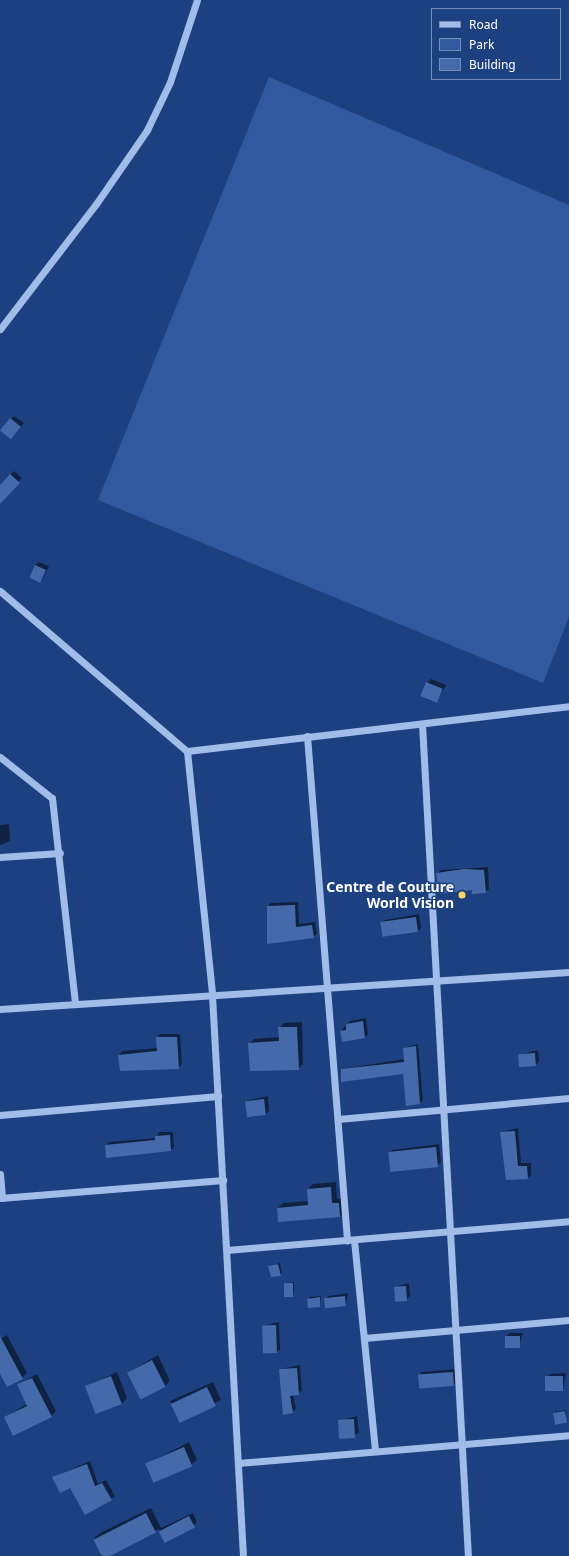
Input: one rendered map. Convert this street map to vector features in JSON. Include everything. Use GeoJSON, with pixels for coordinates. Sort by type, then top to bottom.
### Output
{"type":"FeatureCollection","features":[{"type":"Feature","properties":{"kind":"street"},"geometry":{"type":"LineString","coordinates":[[0,329],[96,204],[147,130],[170,82],[197,0]]}},
{"type":"Feature","properties":{"kind":"street"},"geometry":{"type":"LineString","coordinates":[[0,591],[187,751],[212,995],[243,1556]]}},
{"type":"Feature","properties":{"kind":"street"},"geometry":{"type":"LineString","coordinates":[[187,751],[569,706]]}},
{"type":"Feature","properties":{"kind":"street"},"geometry":{"type":"LineString","coordinates":[[422,724],[468,1556]]}},
{"type":"Feature","properties":{"kind":"street"},"geometry":{"type":"LineString","coordinates":[[308,736],[338,1119],[351,1240],[364,1338],[375,1450]]}},
{"type":"Feature","properties":{"kind":"street"},"geometry":{"type":"LineString","coordinates":[[0,757],[52,798],[60,852],[75,1004]]}},
{"type":"Feature","properties":{"kind":"street"},"geometry":{"type":"LineString","coordinates":[[0,857],[60,852]]}},
{"type":"Feature","properties":{"kind":"street"},"geometry":{"type":"LineString","coordinates":[[0,1009],[569,972]]}},
{"type":"Feature","properties":{"kind":"street"},"geometry":{"type":"LineString","coordinates":[[0,1115],[218,1096]]}},
{"type":"Feature","properties":{"kind":"street"},"geometry":{"type":"LineString","coordinates":[[338,1119],[569,1098]]}},
{"type":"Feature","properties":{"kind":"street"},"geometry":{"type":"LineString","coordinates":[[0,1174],[1,1198],[223,1180]]}},
{"type":"Feature","properties":{"kind":"street"},"geometry":{"type":"LineString","coordinates":[[226,1250],[569,1221]]}},
{"type":"Feature","properties":{"kind":"street"},"geometry":{"type":"LineString","coordinates":[[364,1338],[569,1320]]}},
{"type":"Feature","properties":{"kind":"street"},"geometry":{"type":"LineString","coordinates":[[238,1463],[375,1450],[569,1435]]}},
{"type":"Feature","properties":{"kind":"green space"},"geometry":{"type":"Polygon","coordinates":[[[269,77],[569,205],[569,617],[543,683],[98,500],[269,77]]]}},
{"type":"Feature","properties":{"kind":"building"},"geometry":{"type":"Polygon","coordinates":[[[10,418],[21,427],[11,439],[0,430],[10,418]]]}},
{"type":"Feature","properties":{"kind":"building"},"geometry":{"type":"Polygon","coordinates":[[[10,474],[20,483],[0,504],[0,485],[10,474]]]}},
{"type":"Feature","properties":{"kind":"building"},"geometry":{"type":"Polygon","coordinates":[[[35,565],[46,570],[40,583],[29,578],[35,565]]]}},
{"type":"Feature","properties":{"kind":"building"},"geometry":{"type":"Polygon","coordinates":[[[426,682],[443,689],[437,703],[420,696],[426,682]]]}},
{"type":"Feature","properties":{"kind":"building"},"geometry":{"type":"Polygon","coordinates":[[[464,869],[484,870],[486,893],[472,894],[472,890],[439,894],[436,873],[464,869]]]}},
{"type":"Feature","properties":{"kind":"building"},"geometry":{"type":"Polygon","coordinates":[[[295,905],[296,927],[312,925],[314,938],[267,944],[267,906],[295,905]]]}},
{"type":"Feature","properties":{"kind":"building"},"geometry":{"type":"Polygon","coordinates":[[[416,917],[418,932],[382,937],[380,922],[416,917]]]}},
{"type":"Feature","properties":{"kind":"building"},"geometry":{"type":"Polygon","coordinates":[[[363,1021],[365,1038],[342,1042],[340,1031],[346,1030],[346,1024],[363,1021]]]}},
{"type":"Feature","properties":{"kind":"building"},"geometry":{"type":"Polygon","coordinates":[[[278,1027],[297,1027],[299,1070],[250,1071],[248,1043],[279,1041],[278,1027]]]}},
{"type":"Feature","properties":{"kind":"building"},"geometry":{"type":"Polygon","coordinates":[[[156,1037],[177,1037],[179,1069],[120,1071],[118,1055],[157,1051],[156,1037]]]}},
{"type":"Feature","properties":{"kind":"building"},"geometry":{"type":"Polygon","coordinates":[[[416,1046],[420,1104],[406,1106],[403,1074],[341,1082],[341,1069],[404,1062],[403,1048],[416,1046]]]}},
{"type":"Feature","properties":{"kind":"building"},"geometry":{"type":"Polygon","coordinates":[[[535,1053],[536,1066],[519,1067],[518,1054],[535,1053]]]}},
{"type":"Feature","properties":{"kind":"building"},"geometry":{"type":"Polygon","coordinates":[[[264,1099],[266,1115],[247,1117],[245,1101],[264,1099]]]}},
{"type":"Feature","properties":{"kind":"building"},"geometry":{"type":"Polygon","coordinates":[[[515,1131],[518,1166],[527,1166],[528,1179],[506,1180],[500,1132],[515,1131]]]}},
{"type":"Feature","properties":{"kind":"building"},"geometry":{"type":"Polygon","coordinates":[[[170,1135],[171,1151],[106,1158],[105,1145],[155,1140],[155,1136],[170,1135]]]}},
{"type":"Feature","properties":{"kind":"building"},"geometry":{"type":"Polygon","coordinates":[[[436,1147],[438,1167],[390,1172],[388,1152],[436,1147]]]}},
{"type":"Feature","properties":{"kind":"building"},"geometry":{"type":"Polygon","coordinates":[[[331,1187],[332,1203],[339,1203],[340,1217],[278,1222],[277,1208],[308,1205],[307,1189],[331,1187]]]}},
{"type":"Feature","properties":{"kind":"building"},"geometry":{"type":"Polygon","coordinates":[[[278,1264],[281,1276],[271,1277],[268,1266],[278,1264]]]}},
{"type":"Feature","properties":{"kind":"building"},"geometry":{"type":"Polygon","coordinates":[[[284,1283],[293,1283],[293,1297],[284,1297],[284,1283]]]}},
{"type":"Feature","properties":{"kind":"building"},"geometry":{"type":"Polygon","coordinates":[[[406,1286],[407,1301],[395,1302],[394,1287],[406,1286]]]}},
{"type":"Feature","properties":{"kind":"building"},"geometry":{"type":"Polygon","coordinates":[[[345,1296],[346,1306],[325,1308],[324,1298],[345,1296]]]}},
{"type":"Feature","properties":{"kind":"building"},"geometry":{"type":"Polygon","coordinates":[[[320,1297],[320,1307],[308,1308],[307,1299],[320,1297]]]}},
{"type":"Feature","properties":{"kind":"building"},"geometry":{"type":"Polygon","coordinates":[[[262,1325],[276,1325],[277,1353],[263,1353],[262,1325]]]}},
{"type":"Feature","properties":{"kind":"building"},"geometry":{"type":"Polygon","coordinates":[[[0,1336],[23,1379],[7,1387],[0,1374],[0,1336]]]}},
{"type":"Feature","properties":{"kind":"building"},"geometry":{"type":"Polygon","coordinates":[[[505,1336],[520,1336],[520,1348],[505,1348],[505,1336]]]}},
{"type":"Feature","properties":{"kind":"building"},"geometry":{"type":"Polygon","coordinates":[[[152,1360],[166,1387],[141,1399],[127,1373],[152,1360]]]}},
{"type":"Feature","properties":{"kind":"building"},"geometry":{"type":"Polygon","coordinates":[[[297,1368],[299,1395],[290,1396],[293,1413],[283,1415],[279,1369],[297,1368]]]}},
{"type":"Feature","properties":{"kind":"building"},"geometry":{"type":"Polygon","coordinates":[[[453,1372],[454,1386],[419,1388],[418,1374],[453,1372]]]}},
{"type":"Feature","properties":{"kind":"building"},"geometry":{"type":"Polygon","coordinates":[[[111,1376],[122,1404],[96,1414],[85,1386],[111,1376]]]}},
{"type":"Feature","properties":{"kind":"building"},"geometry":{"type":"Polygon","coordinates":[[[545,1376],[563,1376],[563,1391],[545,1391],[545,1376]]]}},
{"type":"Feature","properties":{"kind":"building"},"geometry":{"type":"Polygon","coordinates":[[[32,1378],[52,1417],[13,1436],[4,1417],[27,1406],[17,1384],[32,1378]]]}},
{"type":"Feature","properties":{"kind":"building"},"geometry":{"type":"Polygon","coordinates":[[[207,1387],[216,1406],[180,1423],[171,1404],[207,1387]]]}},
{"type":"Feature","properties":{"kind":"building"},"geometry":{"type":"Polygon","coordinates":[[[565,1411],[567,1423],[555,1425],[553,1413],[565,1411]]]}},
{"type":"Feature","properties":{"kind":"building"},"geometry":{"type":"Polygon","coordinates":[[[354,1419],[355,1438],[339,1439],[338,1420],[354,1419]]]}},
{"type":"Feature","properties":{"kind":"building"},"geometry":{"type":"Polygon","coordinates":[[[184,1447],[192,1466],[154,1483],[145,1463],[184,1447]]]}},
{"type":"Feature","properties":{"kind":"building"},"geometry":{"type":"Polygon","coordinates":[[[87,1464],[95,1486],[102,1483],[112,1500],[85,1515],[70,1488],[60,1493],[52,1477],[87,1464]]]}},
{"type":"Feature","properties":{"kind":"building"},"geometry":{"type":"Polygon","coordinates":[[[146,1513],[156,1533],[110,1556],[102,1556],[93,1540],[146,1513]]]}},
{"type":"Feature","properties":{"kind":"building"},"geometry":{"type":"Polygon","coordinates":[[[189,1516],[195,1528],[165,1543],[159,1531],[189,1516]]]}},
{"type":"Feature","properties":{"kind":"place","name":"Centre de Couture World Vision"},"geometry":{"type":"Point","coordinates":[462,895]}}]}
